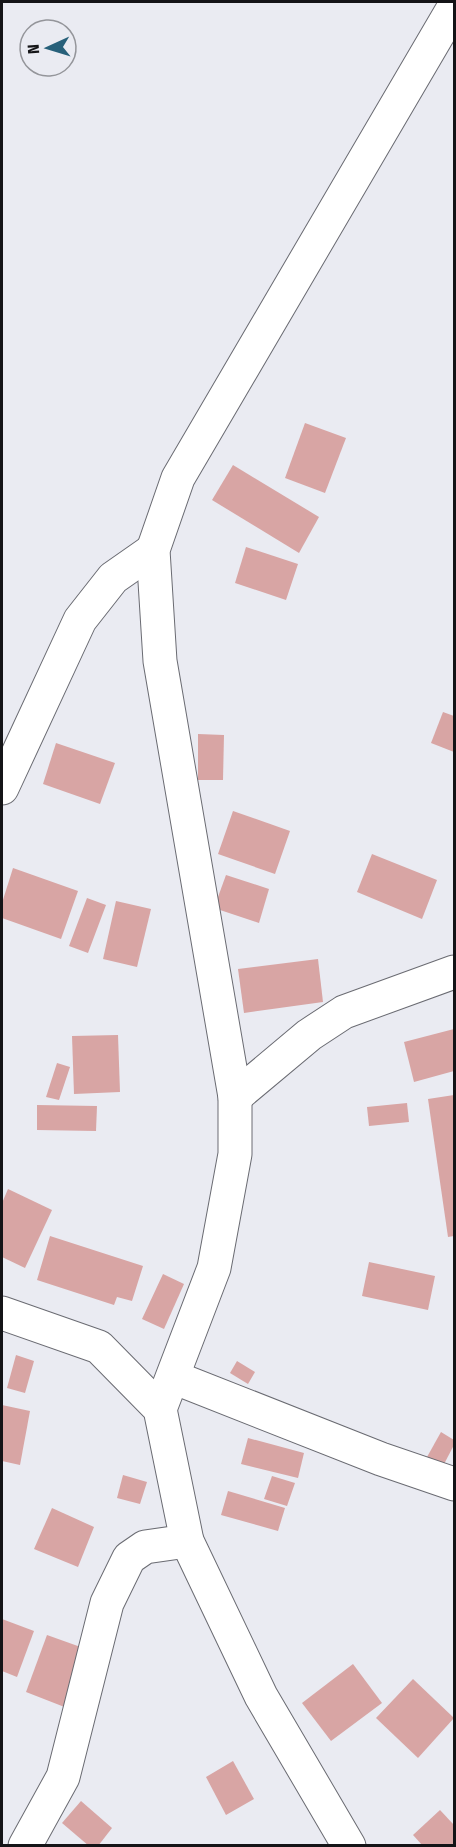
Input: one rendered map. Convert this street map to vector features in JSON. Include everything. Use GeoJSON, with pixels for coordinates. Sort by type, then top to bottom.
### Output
{"type":"FeatureCollection","features":[{"type":"Feature","properties":{"kind":"street"},"geometry":{"type":"LineString","coordinates":[[350,1845],[261,1696],[187,1541],[160,1409],[214,1268],[235,1154],[235,1096],[160,661],[153,550],[178,478],[454,7]]}},
{"type":"Feature","properties":{"kind":"street"},"geometry":{"type":"LineString","coordinates":[[5,769],[80,620],[113,578],[153,550]]}},
{"type":"Feature","properties":{"kind":"street"},"geometry":{"type":"LineString","coordinates":[[235,1096],[309,1035],[344,1012],[454,972]]}},
{"type":"Feature","properties":{"kind":"street"},"geometry":{"type":"LineString","coordinates":[[2,1313],[99,1347],[160,1409]]}},
{"type":"Feature","properties":{"kind":"street"},"geometry":{"type":"LineString","coordinates":[[172,1377],[381,1459],[454,1484]]}},
{"type":"Feature","properties":{"kind":"street"},"geometry":{"type":"LineString","coordinates":[[25,1845],[63,1778],[107,1603],[129,1558],[145,1547],[187,1541]]}},
{"type":"Feature","properties":{"kind":"building"},"geometry":{"type":"Polygon","coordinates":[[[305,423],[346,438],[325,493],[285,478],[305,423]]]}},
{"type":"Feature","properties":{"kind":"building"},"geometry":{"type":"Polygon","coordinates":[[[233,465],[319,517],[299,553],[212,500],[233,465]]]}},
{"type":"Feature","properties":{"kind":"building"},"geometry":{"type":"Polygon","coordinates":[[[246,547],[298,564],[286,600],[235,583],[246,547]]]}},
{"type":"Feature","properties":{"kind":"building"},"geometry":{"type":"Polygon","coordinates":[[[443,712],[454,716],[454,752],[431,743],[443,712]]]}},
{"type":"Feature","properties":{"kind":"building"},"geometry":{"type":"Polygon","coordinates":[[[198,734],[224,735],[223,780],[198,780],[198,734]]]}},
{"type":"Feature","properties":{"kind":"building"},"geometry":{"type":"Polygon","coordinates":[[[56,743],[115,763],[100,804],[43,784],[56,743]]]}},
{"type":"Feature","properties":{"kind":"building"},"geometry":{"type":"Polygon","coordinates":[[[233,811],[290,831],[275,874],[218,854],[233,811]]]}},
{"type":"Feature","properties":{"kind":"building"},"geometry":{"type":"Polygon","coordinates":[[[372,854],[437,880],[422,919],[357,892],[372,854]]]}},
{"type":"Feature","properties":{"kind":"building"},"geometry":{"type":"Polygon","coordinates":[[[13,868],[78,891],[61,939],[2,918],[2,903],[13,868]]]}},
{"type":"Feature","properties":{"kind":"building"},"geometry":{"type":"Polygon","coordinates":[[[226,875],[269,889],[259,923],[214,908],[226,875]]]}},
{"type":"Feature","properties":{"kind":"building"},"geometry":{"type":"Polygon","coordinates":[[[87,898],[106,905],[88,953],[69,946],[87,898]]]}},
{"type":"Feature","properties":{"kind":"building"},"geometry":{"type":"Polygon","coordinates":[[[116,901],[151,909],[137,967],[103,959],[116,901]]]}},
{"type":"Feature","properties":{"kind":"building"},"geometry":{"type":"Polygon","coordinates":[[[318,959],[323,1002],[244,1013],[238,969],[318,959]]]}},
{"type":"Feature","properties":{"kind":"building"},"geometry":{"type":"Polygon","coordinates":[[[454,1029],[454,1071],[414,1082],[404,1042],[454,1029]]]}},
{"type":"Feature","properties":{"kind":"building"},"geometry":{"type":"Polygon","coordinates":[[[118,1035],[120,1092],[74,1094],[72,1036],[118,1035]]]}},
{"type":"Feature","properties":{"kind":"building"},"geometry":{"type":"Polygon","coordinates":[[[57,1063],[70,1067],[59,1100],[46,1097],[57,1063]]]}},
{"type":"Feature","properties":{"kind":"building"},"geometry":{"type":"Polygon","coordinates":[[[454,1095],[454,1236],[448,1237],[428,1099],[454,1095]]]}},
{"type":"Feature","properties":{"kind":"building"},"geometry":{"type":"Polygon","coordinates":[[[407,1103],[409,1122],[369,1126],[367,1107],[407,1103]]]}},
{"type":"Feature","properties":{"kind":"building"},"geometry":{"type":"Polygon","coordinates":[[[37,1105],[97,1106],[96,1131],[37,1130],[37,1105]]]}},
{"type":"Feature","properties":{"kind":"building"},"geometry":{"type":"Polygon","coordinates":[[[8,1189],[52,1210],[25,1268],[2,1257],[2,1203],[8,1189]]]}},
{"type":"Feature","properties":{"kind":"building"},"geometry":{"type":"Polygon","coordinates":[[[50,1236],[143,1266],[132,1301],[117,1297],[114,1305],[37,1280],[50,1236]]]}},
{"type":"Feature","properties":{"kind":"building"},"geometry":{"type":"Polygon","coordinates":[[[369,1262],[435,1276],[428,1310],[362,1296],[369,1262]]]}},
{"type":"Feature","properties":{"kind":"building"},"geometry":{"type":"Polygon","coordinates":[[[163,1274],[184,1284],[164,1329],[142,1319],[163,1274]]]}},
{"type":"Feature","properties":{"kind":"building"},"geometry":{"type":"Polygon","coordinates":[[[16,1355],[34,1361],[25,1393],[7,1388],[16,1355]]]}},
{"type":"Feature","properties":{"kind":"building"},"geometry":{"type":"Polygon","coordinates":[[[237,1361],[255,1372],[248,1384],[230,1373],[237,1361]]]}},
{"type":"Feature","properties":{"kind":"building"},"geometry":{"type":"Polygon","coordinates":[[[2,1405],[30,1411],[20,1465],[2,1461],[2,1405]]]}},
{"type":"Feature","properties":{"kind":"building"},"geometry":{"type":"Polygon","coordinates":[[[441,1432],[454,1440],[454,1445],[443,1466],[427,1457],[441,1432]]]}},
{"type":"Feature","properties":{"kind":"building"},"geometry":{"type":"Polygon","coordinates":[[[248,1438],[304,1453],[298,1478],[241,1464],[248,1438]]]}},
{"type":"Feature","properties":{"kind":"building"},"geometry":{"type":"Polygon","coordinates":[[[123,1475],[147,1482],[140,1504],[117,1498],[123,1475]]]}},
{"type":"Feature","properties":{"kind":"building"},"geometry":{"type":"Polygon","coordinates":[[[272,1476],[295,1483],[287,1506],[264,1499],[272,1476]]]}},
{"type":"Feature","properties":{"kind":"building"},"geometry":{"type":"Polygon","coordinates":[[[228,1491],[285,1508],[278,1531],[221,1515],[228,1491]]]}},
{"type":"Feature","properties":{"kind":"building"},"geometry":{"type":"Polygon","coordinates":[[[52,1508],[94,1527],[78,1567],[34,1549],[52,1508]]]}},
{"type":"Feature","properties":{"kind":"building"},"geometry":{"type":"Polygon","coordinates":[[[2,1619],[34,1631],[17,1677],[2,1671],[2,1619]]]}},
{"type":"Feature","properties":{"kind":"building"},"geometry":{"type":"Polygon","coordinates":[[[47,1635],[89,1650],[67,1708],[26,1692],[47,1635]]]}},
{"type":"Feature","properties":{"kind":"building"},"geometry":{"type":"Polygon","coordinates":[[[353,1664],[382,1703],[331,1741],[302,1703],[353,1664]]]}},
{"type":"Feature","properties":{"kind":"building"},"geometry":{"type":"Polygon","coordinates":[[[413,1679],[454,1718],[418,1758],[376,1718],[413,1679]]]}},
{"type":"Feature","properties":{"kind":"building"},"geometry":{"type":"Polygon","coordinates":[[[233,1761],[254,1799],[226,1815],[206,1777],[233,1761]]]}},
{"type":"Feature","properties":{"kind":"building"},"geometry":{"type":"Polygon","coordinates":[[[81,1801],[112,1828],[98,1846],[89,1846],[62,1823],[81,1801]]]}},
{"type":"Feature","properties":{"kind":"building"},"geometry":{"type":"Polygon","coordinates":[[[440,1810],[454,1825],[454,1846],[423,1846],[413,1835],[440,1810]]]}}]}
